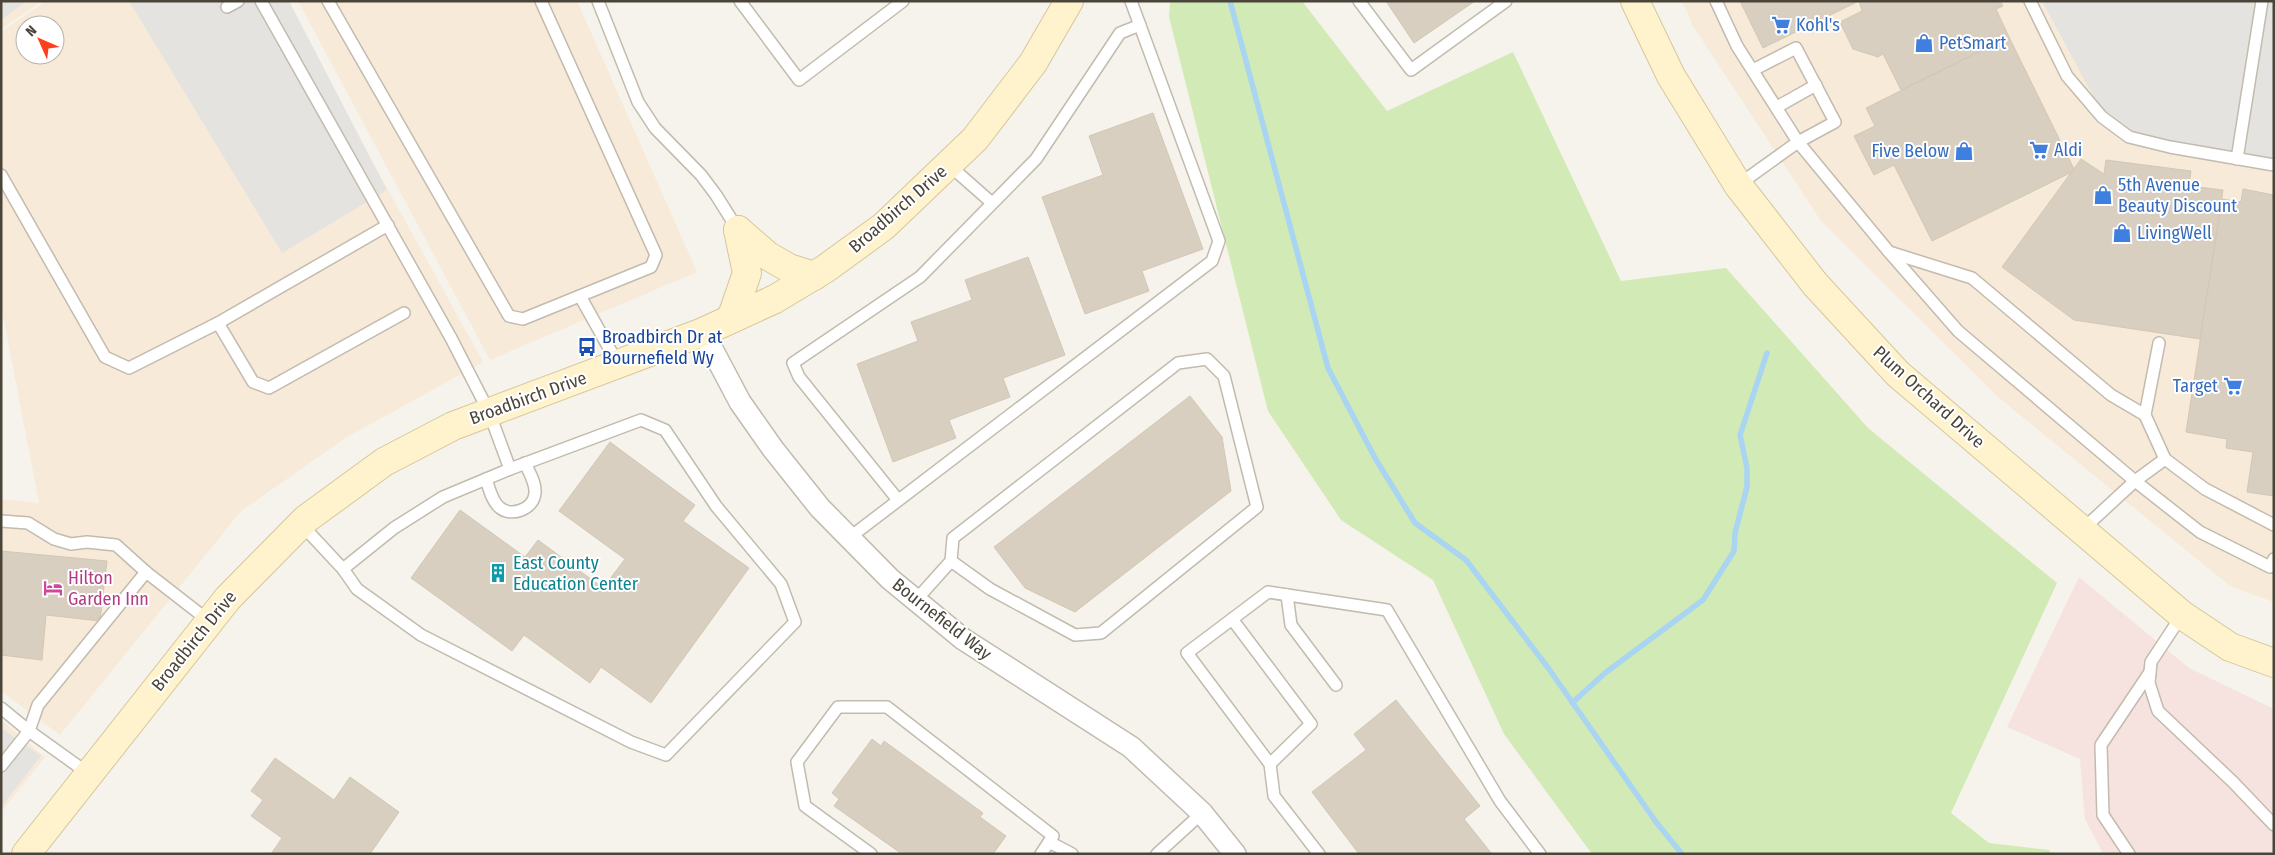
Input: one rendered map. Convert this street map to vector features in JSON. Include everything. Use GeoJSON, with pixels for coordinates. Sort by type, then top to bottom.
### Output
{"type":"FeatureCollection","features":[{"type":"Feature","properties":{"kind":"street","name":"Broadbirch Drive"},"geometry":{"type":"LineString","coordinates":[[26,854],[228,598],[302,524],[384,462],[452,426],[703,332],[775,299],[814,276],[884,226],[975,139],[1032,63],[1069,1]]}},
{"type":"Feature","properties":{"kind":"street","name":"Plum Orchard Drive"},"geometry":{"type":"LineString","coordinates":[[1635,1],[1670,76],[1738,185],[1815,284],[1898,374],[2182,615],[2230,647],[2274,663]]}},
{"type":"Feature","properties":{"kind":"street"},"geometry":{"type":"LineString","coordinates":[[738,230],[768,256],[790,268],[814,276]]}},
{"type":"Feature","properties":{"kind":"street"},"geometry":{"type":"LineString","coordinates":[[731,319],[747,273],[738,230]]}},
{"type":"Feature","properties":{"kind":"street","name":"Bournefield Way"},"geometry":{"type":"LineString","coordinates":[[703,332],[740,402],[773,449],[820,508],[890,579],[962,639],[1131,747],[1202,814],[1234,854]]}},
{"type":"Feature","properties":{"kind":"lane"},"geometry":{"type":"LineString","coordinates":[[261,1],[451,338],[489,412],[510,469]]}},
{"type":"Feature","properties":{"kind":"lane"},"geometry":{"type":"LineString","coordinates":[[328,1],[509,316],[523,318],[651,267],[656,255],[541,1]]}},
{"type":"Feature","properties":{"kind":"lane"},"geometry":{"type":"LineString","coordinates":[[598,1],[638,102],[655,128],[701,175],[738,230]]}},
{"type":"Feature","properties":{"kind":"lane"},"geometry":{"type":"LineString","coordinates":[[740,1],[799,80],[903,1]]}},
{"type":"Feature","properties":{"kind":"lane"},"geometry":{"type":"LineString","coordinates":[[849,538],[1212,261],[1219,241],[1131,1]]}},
{"type":"Feature","properties":{"kind":"lane"},"geometry":{"type":"LineString","coordinates":[[1359,1],[1412,70],[1506,1]]}},
{"type":"Feature","properties":{"kind":"lane"},"geometry":{"type":"LineString","coordinates":[[1716,1],[1737,46],[1798,142],[1889,252],[1958,331],[2135,480],[2200,532],[2270,567],[2274,559]]}},
{"type":"Feature","properties":{"kind":"lane"},"geometry":{"type":"LineString","coordinates":[[2030,1],[2067,76],[2102,118],[2129,137],[2170,147],[2274,165]]}},
{"type":"Feature","properties":{"kind":"lane"},"geometry":{"type":"LineString","coordinates":[[2237,159],[2262,1]]}},
{"type":"Feature","properties":{"kind":"lane"},"geometry":{"type":"LineString","coordinates":[[898,500],[799,377],[793,363],[920,277],[1036,159],[1120,33],[1140,25]]}},
{"type":"Feature","properties":{"kind":"lane"},"geometry":{"type":"LineString","coordinates":[[1738,185],[1798,142],[1835,122],[1796,48],[1753,70]]}},
{"type":"Feature","properties":{"kind":"lane"},"geometry":{"type":"LineString","coordinates":[[1777,108],[1816,86]]}},
{"type":"Feature","properties":{"kind":"lane"},"geometry":{"type":"LineString","coordinates":[[949,165],[992,203]]}},
{"type":"Feature","properties":{"kind":"lane"},"geometry":{"type":"LineString","coordinates":[[1,175],[105,357],[129,368],[218,323],[388,225]]}},
{"type":"Feature","properties":{"kind":"lane"},"geometry":{"type":"LineString","coordinates":[[1889,252],[1972,278],[2112,395],[2145,415],[2165,459],[2204,489],[2274,525]]}},
{"type":"Feature","properties":{"kind":"lane"},"geometry":{"type":"LineString","coordinates":[[580,296],[618,364]]}},
{"type":"Feature","properties":{"kind":"lane"},"geometry":{"type":"LineString","coordinates":[[218,323],[253,382],[269,388],[404,313]]}},
{"type":"Feature","properties":{"kind":"lane"},"geometry":{"type":"LineString","coordinates":[[2145,415],[2159,343]]}},
{"type":"Feature","properties":{"kind":"lane"},"geometry":{"type":"LineString","coordinates":[[916,600],[951,561],[953,538],[1178,363],[1207,358],[1224,376],[1257,507],[1101,633],[1075,635],[990,589],[951,561]]}},
{"type":"Feature","properties":{"kind":"lane"},"geometry":{"type":"LineString","coordinates":[[302,524],[343,569],[357,589],[421,635],[631,742],[666,755],[795,622],[781,584],[716,506],[665,430],[642,420],[510,469],[443,497],[394,528],[343,569]]}},
{"type":"Feature","properties":{"kind":"lane"},"geometry":{"type":"LineString","coordinates":[[2082,530],[2135,480],[2165,459]]}},
{"type":"Feature","properties":{"kind":"lane"},"geometry":{"type":"LineString","coordinates":[[486,479],[497,506],[509,512],[523,509],[533,500],[535,494],[535,486],[526,463]]}},
{"type":"Feature","properties":{"kind":"lane"},"geometry":{"type":"LineString","coordinates":[[1,521],[28,523],[54,538],[71,544],[87,542],[116,545],[146,572],[210,621]]}},
{"type":"Feature","properties":{"kind":"lane"},"geometry":{"type":"LineString","coordinates":[[1,766],[30,731],[38,705],[146,572]]}},
{"type":"Feature","properties":{"kind":"lane"},"geometry":{"type":"LineString","coordinates":[[1319,854],[1274,796],[1270,764],[1187,653],[1268,592],[1387,610],[1500,801],[1540,854]]}},
{"type":"Feature","properties":{"kind":"lane"},"geometry":{"type":"LineString","coordinates":[[1287,595],[1290,625],[1336,685]]}},
{"type":"Feature","properties":{"kind":"lane"},"geometry":{"type":"LineString","coordinates":[[2182,615],[2152,662],[2149,683],[2158,711],[2274,825]]}},
{"type":"Feature","properties":{"kind":"lane"},"geometry":{"type":"LineString","coordinates":[[1232,619],[1311,724],[1270,764]]}},
{"type":"Feature","properties":{"kind":"lane"},"geometry":{"type":"LineString","coordinates":[[2130,854],[2103,816],[2101,745],[2151,671]]}},
{"type":"Feature","properties":{"kind":"lane"},"geometry":{"type":"LineString","coordinates":[[871,854],[804,806],[797,762],[838,707],[887,707],[1053,836],[1041,854]]}},
{"type":"Feature","properties":{"kind":"lane"},"geometry":{"type":"LineString","coordinates":[[1,708],[89,774]]}},
{"type":"Feature","properties":{"kind":"lane"},"geometry":{"type":"LineString","coordinates":[[1156,854],[1202,814]]}},
{"type":"Feature","properties":{"kind":"lane"},"geometry":{"type":"LineString","coordinates":[[1049,842],[1072,854]]}},
{"type":"Feature","properties":{"kind":"shaded area"},"geometry":{"type":"Polygon","coordinates":[[[1,1],[42,1],[22,15],[15,15],[15,19],[1,29],[1,1]]]}},
{"type":"Feature","properties":{"kind":"shaded area"},"geometry":{"type":"Polygon","coordinates":[[[1,1],[27,1],[1,20],[1,1]]]}},
{"type":"Feature","properties":{"kind":"shaded area"},"geometry":{"type":"Polygon","coordinates":[[[46,1],[284,1],[483,362],[347,437],[241,511],[60,735],[1,691],[1,499],[39,503],[1,305],[1,32],[15,22],[15,65],[65,65],[65,15],[26,15],[46,1]]]}},
{"type":"Feature","properties":{"kind":"shaded area"},"geometry":{"type":"Polygon","coordinates":[[[129,1],[289,1],[387,190],[282,253],[129,1]]]}},
{"type":"Feature","properties":{"kind":"shaded area"},"geometry":{"type":"Polygon","coordinates":[[[298,1],[577,1],[697,272],[490,360],[298,1]]]}},
{"type":"Feature","properties":{"kind":"shaded area"},"geometry":{"type":"Polygon","coordinates":[[[1682,1],[2274,1],[2274,602],[2230,586],[1999,398],[1821,221],[1693,26],[1682,1]]]}},
{"type":"Feature","properties":{"kind":"shaded area"},"geometry":{"type":"Polygon","coordinates":[[[2042,1],[2274,1],[2274,160],[2114,135],[2042,1]]]}},
{"type":"Feature","properties":{"kind":"shaded area"},"geometry":{"type":"Polygon","coordinates":[[[2079,577],[2189,668],[2274,709],[2274,854],[2103,854],[2085,819],[2080,759],[2007,727],[2079,577]]]}},
{"type":"Feature","properties":{"kind":"shaded area"},"geometry":{"type":"Polygon","coordinates":[[[1,720],[45,757],[1,812],[1,720]]]}},
{"type":"Feature","properties":{"kind":"shaded area"},"geometry":{"type":"Polygon","coordinates":[[[1,728],[41,756],[1,807],[1,728]]]}},
{"type":"Feature","properties":{"kind":"green space"},"geometry":{"type":"Polygon","coordinates":[[[1170,1],[1302,1],[1387,111],[1513,52],[1621,281],[1726,268],[1868,428],[2057,583],[1951,813],[1989,843],[2049,850],[2051,854],[1592,854],[1504,734],[1433,580],[1341,520],[1268,411],[1169,17],[1170,1]]]}},
{"type":"Feature","properties":{"kind":"building"},"geometry":{"type":"Polygon","coordinates":[[[1386,1],[1475,1],[1414,43],[1386,1]]]}},
{"type":"Feature","properties":{"kind":"building","name":"Kohl's"},"geometry":{"type":"Polygon","coordinates":[[[1740,1],[1859,1],[1763,48],[1740,1]]]}},
{"type":"Feature","properties":{"kind":"building","name":"PetSmart"},"geometry":{"type":"Polygon","coordinates":[[[1859,1],[2000,1],[2003,6],[1996,9],[2009,37],[1901,90],[1883,54],[1878,57],[1853,49],[1840,22],[1862,11],[1859,1]]]}},
{"type":"Feature","properties":{"kind":"building","name":"Five Below"},"geometry":{"type":"Polygon","coordinates":[[[2009,37],[2074,169],[2072,172],[1932,241],[1894,165],[1874,175],[1854,136],[1875,126],[1866,108],[2009,37]]]}},
{"type":"Feature","properties":{"kind":"building"},"geometry":{"type":"Polygon","coordinates":[[[1153,113],[1203,249],[1142,271],[1149,291],[1085,314],[1042,197],[1103,175],[1089,136],[1153,113]]]}},
{"type":"Feature","properties":{"kind":"building","name":"LivingWell"},"geometry":{"type":"Polygon","coordinates":[[[2081,159],[2104,174],[2106,160],[2191,171],[2189,186],[2223,190],[2200,339],[2074,320],[2002,267],[2081,159]]]}},
{"type":"Feature","properties":{"kind":"building","name":"Target"},"geometry":{"type":"Polygon","coordinates":[[[2243,189],[2274,195],[2274,496],[2247,492],[2253,452],[2226,448],[2227,439],[2186,432],[2222,199],[2241,202],[2243,189]]]}},
{"type":"Feature","properties":{"kind":"building"},"geometry":{"type":"Polygon","coordinates":[[[1028,257],[1065,355],[1003,378],[1010,397],[949,420],[956,438],[893,462],[857,364],[918,341],[911,322],[972,300],[965,280],[1028,257]]]}},
{"type":"Feature","properties":{"kind":"building"},"geometry":{"type":"Polygon","coordinates":[[[1190,396],[1222,437],[1231,491],[1075,612],[1025,588],[994,547],[1190,396]]]}},
{"type":"Feature","properties":{"kind":"building","name":"East County Education Center"},"geometry":{"type":"Polygon","coordinates":[[[610,442],[695,505],[683,521],[749,568],[651,703],[601,667],[590,683],[524,635],[512,651],[411,578],[460,510],[525,557],[538,540],[603,588],[625,559],[559,511],[610,442]]]}},
{"type":"Feature","properties":{"kind":"building","name":"Hilton Garden Inn"},"geometry":{"type":"Polygon","coordinates":[[[1,551],[107,561],[100,621],[46,615],[42,660],[1,655],[1,551]]]}},
{"type":"Feature","properties":{"kind":"building"},"geometry":{"type":"Polygon","coordinates":[[[1396,700],[1480,806],[1464,819],[1492,854],[1359,854],[1312,792],[1366,750],[1354,734],[1396,700]]]}},
{"type":"Feature","properties":{"kind":"building"},"geometry":{"type":"Polygon","coordinates":[[[872,739],[881,746],[884,741],[983,813],[980,817],[1006,836],[993,854],[902,854],[834,806],[839,799],[832,793],[872,739]]]}},
{"type":"Feature","properties":{"kind":"building"},"geometry":{"type":"Polygon","coordinates":[[[275,758],[334,800],[350,777],[399,812],[370,854],[271,854],[282,838],[251,816],[263,800],[251,791],[275,758]]]}},
{"type":"Feature","properties":{"kind":"waterway"},"geometry":{"type":"LineString","coordinates":[[1230,1],[1328,368],[1375,458],[1415,523],[1466,560],[1549,669],[1656,822],[1682,854]]}},
{"type":"Feature","properties":{"kind":"waterway"},"geometry":{"type":"LineString","coordinates":[[1572,703],[1605,673],[1703,600],[1734,551],[1735,533],[1747,487],[1747,468],[1740,435],[1767,353]]}},
{"type":"Feature","properties":{"kind":"place","name":"Kohl's"},"geometry":{"type":"Point","coordinates":[1781,25]}},
{"type":"Feature","properties":{"kind":"place","name":"PetSmart"},"geometry":{"type":"Point","coordinates":[1924,43]}},
{"type":"Feature","properties":{"kind":"place","name":"Aldi"},"geometry":{"type":"Point","coordinates":[2039,150]}},
{"type":"Feature","properties":{"kind":"place","name":"Five Below"},"geometry":{"type":"Point","coordinates":[1964,151]}},
{"type":"Feature","properties":{"kind":"place","name":"5th Avenue Beauty Discount"},"geometry":{"type":"Point","coordinates":[2103,195]}},
{"type":"Feature","properties":{"kind":"place","name":"LivingWell"},"geometry":{"type":"Point","coordinates":[2122,233]}},
{"type":"Feature","properties":{"kind":"place","name":"Broadbirch Dr at Bournefield Wy"},"geometry":{"type":"Point","coordinates":[587,347]}},
{"type":"Feature","properties":{"kind":"place","name":"Target"},"geometry":{"type":"Point","coordinates":[2233,386]}},
{"type":"Feature","properties":{"kind":"place","name":"East County Education Center"},"geometry":{"type":"Point","coordinates":[498,573]}},
{"type":"Feature","properties":{"kind":"place","name":"Hilton Garden Inn"},"geometry":{"type":"Point","coordinates":[53,588]}}]}
